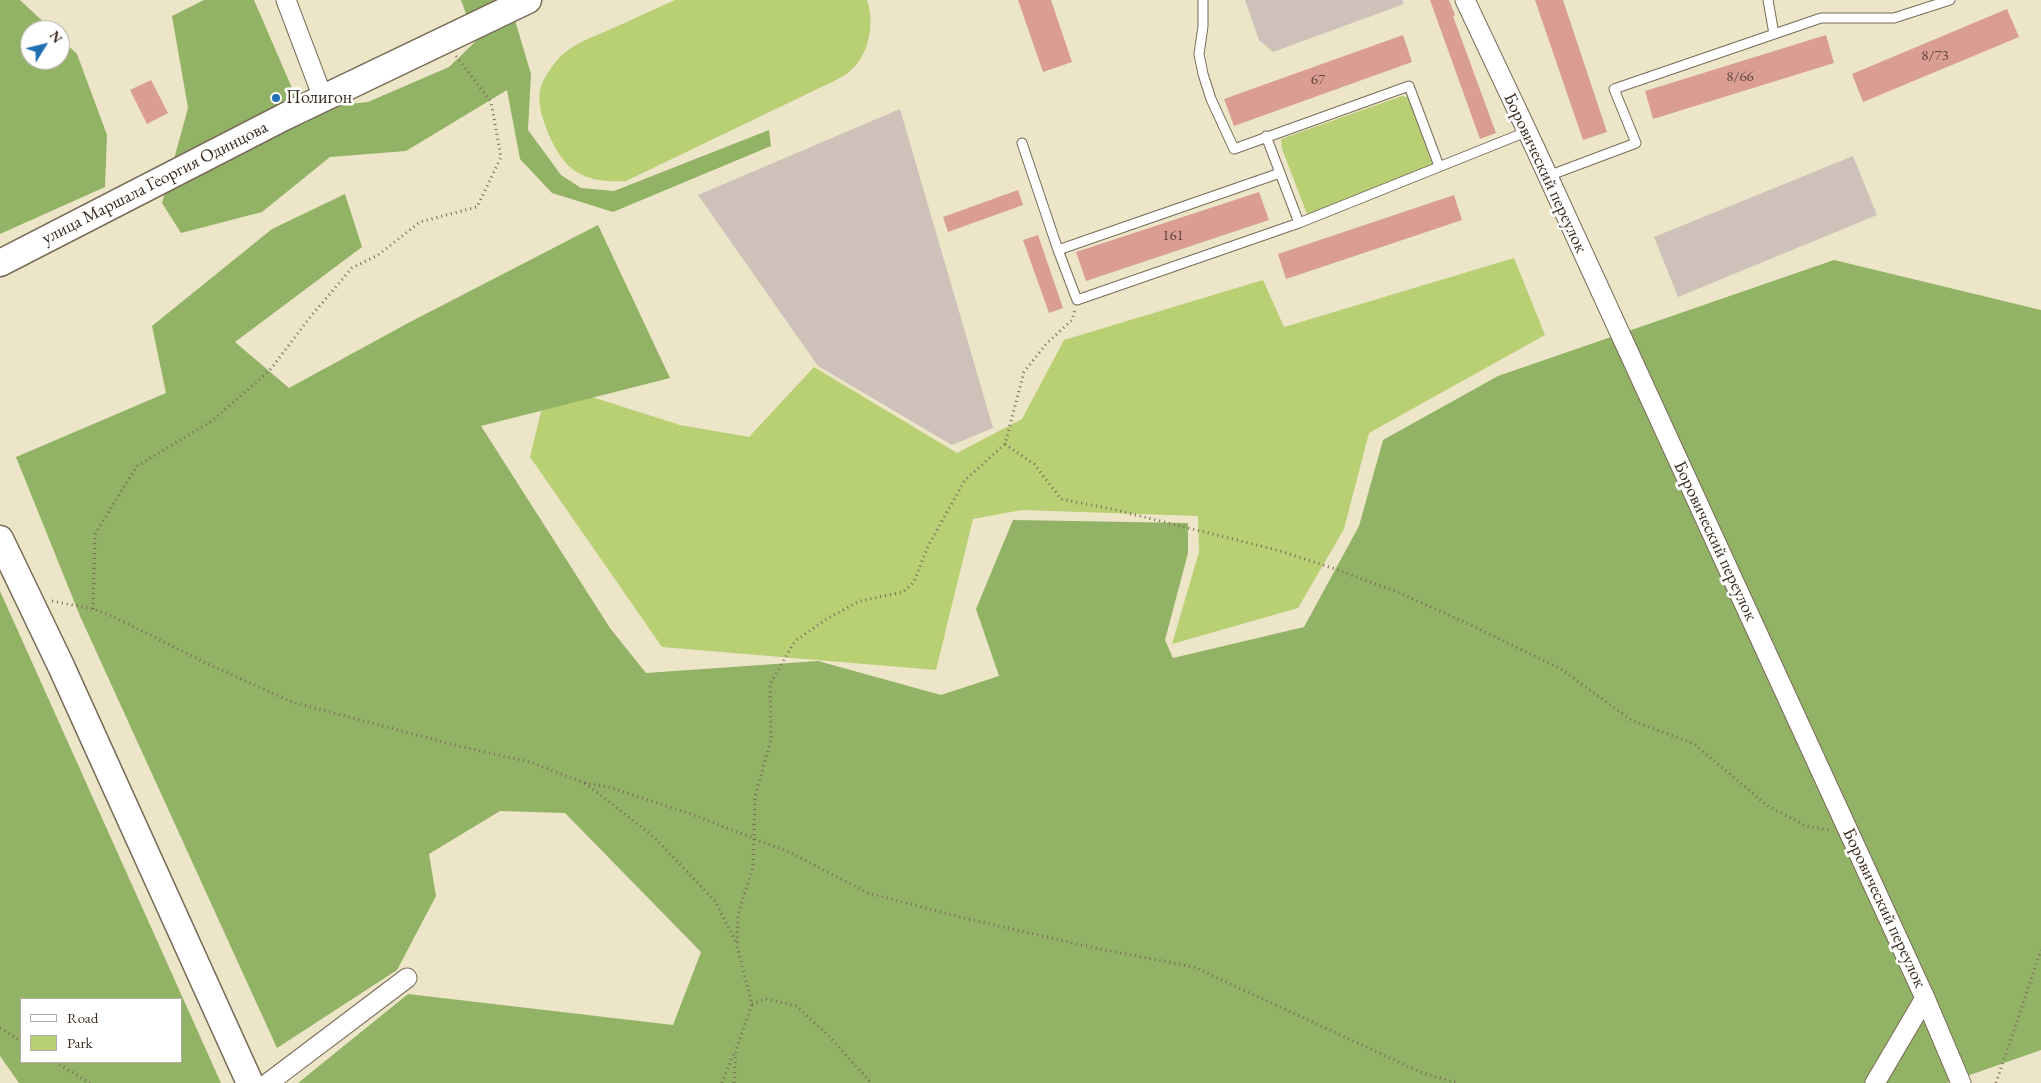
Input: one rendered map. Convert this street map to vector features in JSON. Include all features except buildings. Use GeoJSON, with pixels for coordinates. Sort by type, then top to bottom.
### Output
{"type":"FeatureCollection","features":[{"type":"Feature","properties":{"kind":"street"},"geometry":{"type":"LineString","coordinates":[[286,0],[323,98]]}},
{"type":"Feature","properties":{"kind":"street","name":"улица Маршала Георгия Одинцова"},"geometry":{"type":"LineString","coordinates":[[0,263],[323,98],[528,0]]}},
{"type":"Feature","properties":{"kind":"street","name":"Боровический переулок"},"geometry":{"type":"LineString","coordinates":[[1465,0],[1548,176],[1850,833],[1925,998],[1961,1083]]}},
{"type":"Feature","properties":{"kind":"street"},"geometry":{"type":"LineString","coordinates":[[0,539],[61,666],[250,1083]]}},
{"type":"Feature","properties":{"kind":"street"},"geometry":{"type":"LineString","coordinates":[[268,1083],[407,978]]}},
{"type":"Feature","properties":{"kind":"street"},"geometry":{"type":"LineString","coordinates":[[1875,1083],[1925,998]]}},
{"type":"Feature","properties":{"kind":"lane"},"geometry":{"type":"LineString","coordinates":[[1203,0],[1203,26],[1199,54],[1203,74],[1211,99],[1234,148],[1409,86],[1439,166]]}},
{"type":"Feature","properties":{"kind":"lane"},"geometry":{"type":"LineString","coordinates":[[1768,0],[1774,34]]}},
{"type":"Feature","properties":{"kind":"lane"},"geometry":{"type":"LineString","coordinates":[[1548,176],[1636,143],[1614,89],[1821,18],[1894,18],[1946,1]]}},
{"type":"Feature","properties":{"kind":"lane"},"geometry":{"type":"LineString","coordinates":[[1022,143],[1077,300],[1299,222],[1526,132]]}},
{"type":"Feature","properties":{"kind":"lane"},"geometry":{"type":"LineString","coordinates":[[1266,136],[1299,222]]}},
{"type":"Feature","properties":{"kind":"lane"},"geometry":{"type":"LineString","coordinates":[[1058,250],[1280,173]]}},
{"type":"Feature","properties":{"kind":"path"},"geometry":{"type":"LineString","coordinates":[[445,40],[491,102],[501,157],[477,207],[420,222],[378,255],[352,268],[310,316],[270,370],[212,421],[136,466],[95,534],[93,609],[112,616],[206,663],[292,702],[458,746],[530,762],[584,783],[609,787],[691,814],[791,854],[868,893],[1062,941],[1194,967],[1422,1073],[1458,1083]]}},
{"type":"Feature","properties":{"kind":"path"},"geometry":{"type":"LineString","coordinates":[[737,946],[738,914],[753,867],[755,797],[771,740],[770,684],[795,641],[828,618],[860,601],[903,592],[914,582],[928,546],[965,480],[1005,444],[1024,372],[1046,344],[1072,320],[1077,300]]}},
{"type":"Feature","properties":{"kind":"path"},"geometry":{"type":"LineString","coordinates":[[1005,444],[1034,464],[1061,499],[1277,550],[1400,593],[1475,627],[1561,668],[1631,720],[1694,744],[1768,806],[1806,826],[1850,833]]}},
{"type":"Feature","properties":{"kind":"path"},"geometry":{"type":"LineString","coordinates":[[584,783],[654,837],[715,901],[737,946],[752,1004],[722,1083]]}},
{"type":"Feature","properties":{"kind":"path"},"geometry":{"type":"LineString","coordinates":[[1996,1083],[2041,950]]}},
{"type":"Feature","properties":{"kind":"path"},"geometry":{"type":"LineString","coordinates":[[752,1004],[766,999],[796,1006],[829,1036],[871,1083]]}},
{"type":"Feature","properties":{"kind":"path"},"geometry":{"type":"LineString","coordinates":[[0,1028],[20,1040]]}},
{"type":"Feature","properties":{"kind":"path"},"geometry":{"type":"LineString","coordinates":[[734,1083],[736,1050]]}},
{"type":"Feature","properties":{"kind":"path"},"geometry":{"type":"LineString","coordinates":[[57,1063],[90,1083]]}},
{"type":"Feature","properties":{"kind":"shaded area"},"geometry":{"type":"Polygon","coordinates":[[[1245,0],[1402,0],[1404,4],[1273,52],[1259,40],[1245,0]]]}},
{"type":"Feature","properties":{"kind":"shaded area"},"geometry":{"type":"Polygon","coordinates":[[[900,109],[993,428],[952,445],[818,366],[698,195],[900,109]]]}},
{"type":"Feature","properties":{"kind":"shaded area"},"geometry":{"type":"Polygon","coordinates":[[[1853,156],[1877,215],[1678,297],[1654,237],[1853,156]]]}},
{"type":"Feature","properties":{"kind":"green space"},"geometry":{"type":"Polygon","coordinates":[[[0,0],[20,0],[41,20],[20,20],[20,70],[70,70],[70,47],[77,54],[107,135],[105,187],[0,234],[0,0]]]}},
{"type":"Feature","properties":{"kind":"green space"},"geometry":{"type":"Polygon","coordinates":[[[204,0],[254,0],[301,109],[368,102],[449,67],[476,41],[461,0],[509,0],[531,74],[528,130],[561,175],[581,188],[614,191],[769,130],[771,146],[613,212],[552,193],[520,159],[507,90],[406,151],[330,157],[262,212],[181,233],[162,203],[188,108],[172,16],[204,0]]]}},
{"type":"Feature","properties":{"kind":"green space"},"geometry":{"type":"Polygon","coordinates":[[[675,0],[867,0],[870,18],[869,38],[857,65],[843,76],[626,181],[599,180],[575,171],[568,165],[554,146],[544,122],[539,99],[541,85],[546,76],[559,59],[573,47],[675,0]]]}},
{"type":"Feature","properties":{"kind":"green space"},"geometry":{"type":"Polygon","coordinates":[[[1402,96],[1407,97],[1409,100],[1433,166],[1310,215],[1307,214],[1282,149],[1281,139],[1402,96]]]}},
{"type":"Feature","properties":{"kind":"green space"},"geometry":{"type":"Polygon","coordinates":[[[345,194],[362,247],[235,342],[289,388],[410,322],[598,225],[670,378],[481,426],[610,628],[646,673],[818,661],[941,695],[999,676],[976,609],[1013,520],[1188,523],[1188,553],[1165,640],[1173,658],[1304,627],[1359,526],[1383,440],[1498,376],[1834,260],[2041,310],[2041,1050],[1947,1083],[298,1083],[408,994],[673,1025],[701,952],[565,813],[500,811],[429,854],[436,896],[397,970],[277,1048],[80,616],[16,457],[166,393],[152,326],[272,229],[345,194]]]}},
{"type":"Feature","properties":{"kind":"green space"},"geometry":{"type":"Polygon","coordinates":[[[1514,258],[1545,335],[1369,433],[1344,529],[1298,608],[1172,644],[1199,552],[1198,516],[1022,510],[973,519],[936,670],[662,647],[530,457],[548,383],[680,425],[749,437],[814,367],[957,453],[1022,419],[1064,340],[1263,280],[1284,327],[1514,258]]]}},
{"type":"Feature","properties":{"kind":"green space"},"geometry":{"type":"Polygon","coordinates":[[[0,591],[221,1083],[19,1083],[0,1056],[0,591]]]}},
{"type":"Feature","properties":{"kind":"place","name":"Полигон"},"geometry":{"type":"Point","coordinates":[276,98]}}]}
